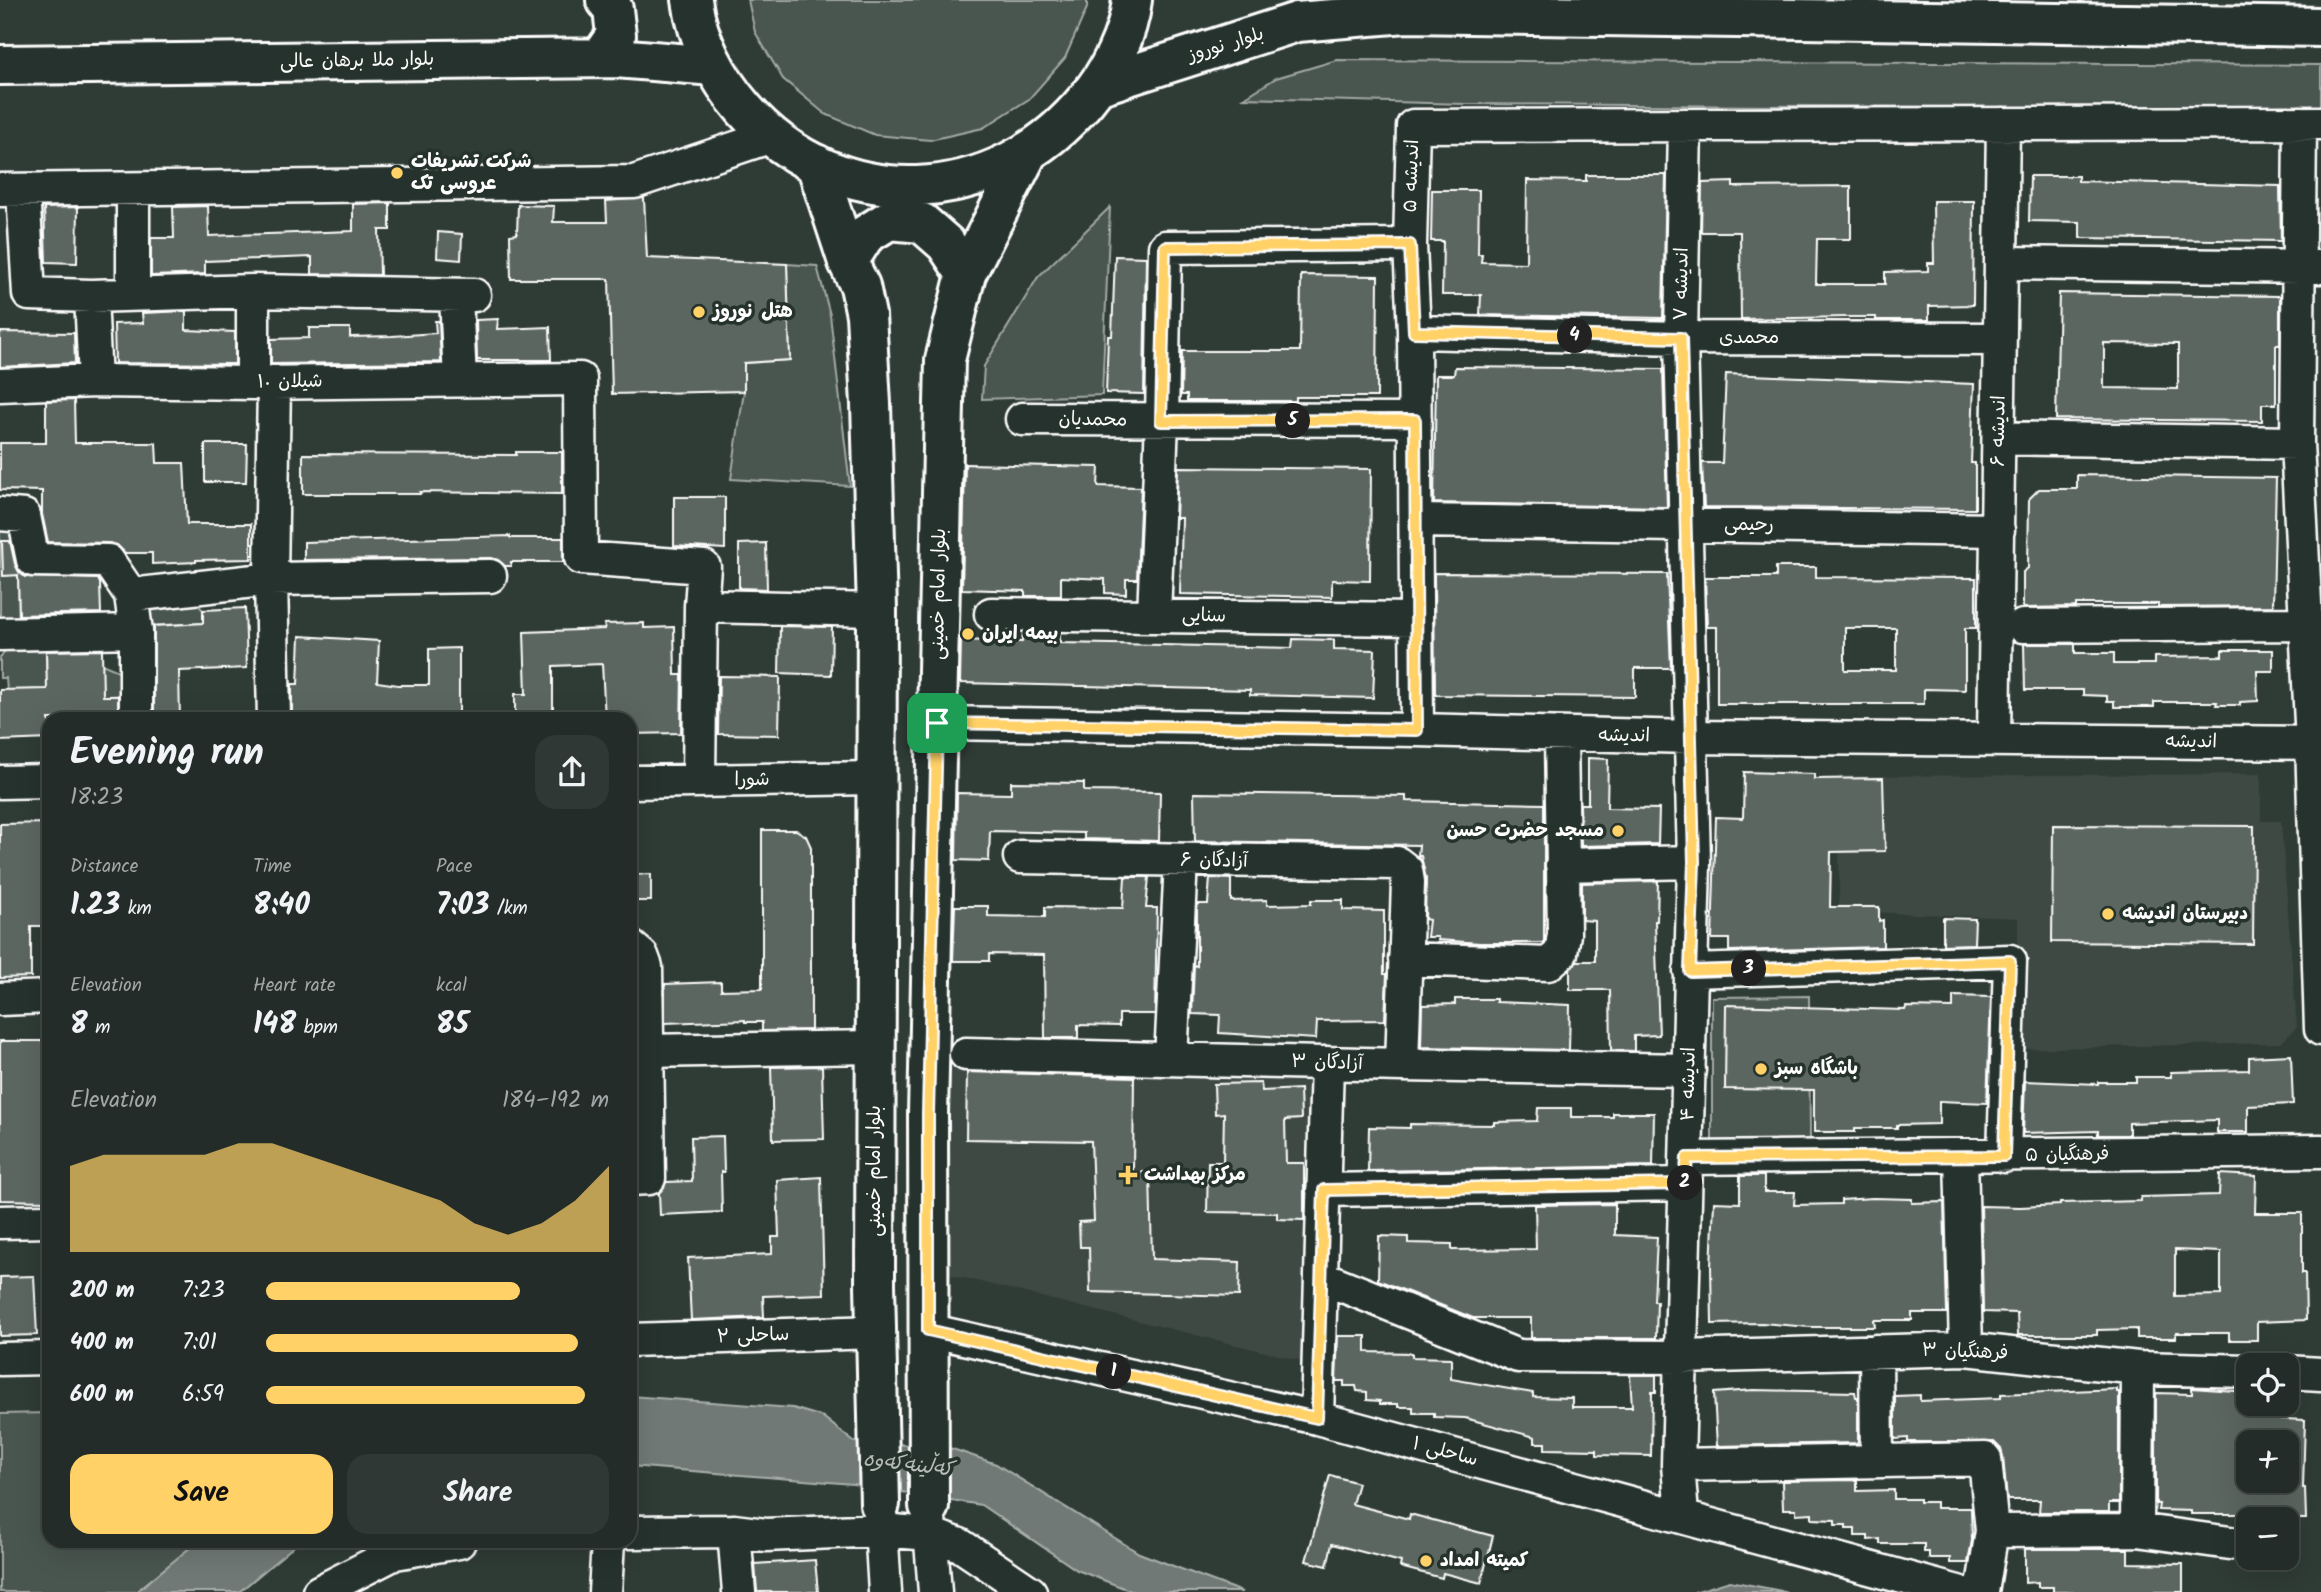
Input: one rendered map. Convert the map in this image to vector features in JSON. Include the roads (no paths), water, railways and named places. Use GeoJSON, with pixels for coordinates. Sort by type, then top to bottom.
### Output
{"type":"FeatureCollection","features":[{"type":"Feature","properties":{"kind":"main road"},"geometry":{"type":"LineString","coordinates":[[600,58],[616,35],[613,9],[606,0]]}},
{"type":"Feature","properties":{"kind":"main road"},"geometry":{"type":"LineString","coordinates":[[692,0],[701,37],[714,66],[733,96],[757,124],[785,147],[816,164],[850,177],[886,185],[922,186],[958,181],[994,171],[1027,155],[1067,124],[1100,85],[1119,47],[1132,0]]}},
{"type":"Feature","properties":{"kind":"main road","name":"بلوار نوروز"},"geometry":{"type":"LineString","coordinates":[[1100,85],[1285,11],[2321,27]]}},
{"type":"Feature","properties":{"kind":"main road","name":"بلوار ملا برهان عالی"},"geometry":{"type":"LineString","coordinates":[[0,65],[600,58],[714,66]]}},
{"type":"Feature","properties":{"kind":"main road","name":"بلوار امام خمینی"},"geometry":{"type":"LineString","coordinates":[[930,1520],[928,1100],[944,360],[966,274],[1027,155]]}},
{"type":"Feature","properties":{"kind":"main road","name":"بلوار امام خمینی"},"geometry":{"type":"LineString","coordinates":[[816,164],[848,262],[860,286],[866,315],[872,404],[877,610],[877,1332],[881,1517]]}},
{"type":"Feature","properties":{"kind":"main road"},"geometry":{"type":"LineString","coordinates":[[848,262],[865,235],[889,220],[922,223],[946,244],[966,274]]}},
{"type":"Feature","properties":{"kind":"street"},"geometry":{"type":"LineString","coordinates":[[1685,125],[2310,123],[2309,368],[2297,443],[2311,550],[2306,624],[2316,743],[2321,1029]]}},
{"type":"Feature","properties":{"kind":"street","name":"اندیشه ۶"},"geometry":{"type":"LineString","coordinates":[[1994,738],[2003,124]]}},
{"type":"Feature","properties":{"kind":"street","name":"اندیشه ۵"},"geometry":{"type":"LineString","coordinates":[[1417,730],[1414,332],[1410,245],[1413,126],[1685,125]]}},
{"type":"Feature","properties":{"kind":"street","name":"اندیشه ۷"},"geometry":{"type":"LineString","coordinates":[[1685,125],[1681,338],[1691,737]]}},
{"type":"Feature","properties":{"kind":"street"},"geometry":{"type":"LineString","coordinates":[[460,380],[465,295],[253,291],[91,296],[29,294],[12,190],[634,182],[772,136]]}},
{"type":"Feature","properties":{"kind":"street"},"geometry":{"type":"LineString","coordinates":[[133,190],[134,294]]}},
{"type":"Feature","properties":{"kind":"street"},"geometry":{"type":"LineString","coordinates":[[1154,615],[1165,247],[1410,245]]}},
{"type":"Feature","properties":{"kind":"street"},"geometry":{"type":"LineString","coordinates":[[2001,264],[2309,268]]}},
{"type":"Feature","properties":{"kind":"street"},"geometry":{"type":"LineString","coordinates":[[253,291],[263,383],[274,712]]}},
{"type":"Feature","properties":{"kind":"street"},"geometry":{"type":"LineString","coordinates":[[91,296],[95,381]]}},
{"type":"Feature","properties":{"kind":"street","name":"محمدی"},"geometry":{"type":"LineString","coordinates":[[1414,332],[1681,338],[2000,340]]}},
{"type":"Feature","properties":{"kind":"street","name":"شیلان ۱۰"},"geometry":{"type":"LineString","coordinates":[[0,385],[95,381],[263,383],[580,379],[580,558],[704,567],[701,606]]}},
{"type":"Feature","properties":{"kind":"street","name":"محمدیان"},"geometry":{"type":"LineString","coordinates":[[1022,419],[1415,420]]}},
{"type":"Feature","properties":{"kind":"street"},"geometry":{"type":"LineString","coordinates":[[1998,438],[2297,443]]}},
{"type":"Feature","properties":{"kind":"street"},"geometry":{"type":"LineString","coordinates":[[0,514],[24,516],[33,559],[108,561],[131,595],[136,631],[136,712]]}},
{"type":"Feature","properties":{"kind":"street","name":"رحیمی"},"geometry":{"type":"LineString","coordinates":[[1416,522],[1998,530]]}},
{"type":"Feature","properties":{"kind":"street"},"geometry":{"type":"LineString","coordinates":[[131,595],[271,579],[490,576]]}},
{"type":"Feature","properties":{"kind":"street"},"geometry":{"type":"LineString","coordinates":[[699,781],[701,606],[877,610]]}},
{"type":"Feature","properties":{"kind":"street","name":"سنایی"},"geometry":{"type":"LineString","coordinates":[[991,614],[1416,619]]}},
{"type":"Feature","properties":{"kind":"street"},"geometry":{"type":"LineString","coordinates":[[2022,625],[2306,624]]}},
{"type":"Feature","properties":{"kind":"street"},"geometry":{"type":"LineString","coordinates":[[0,634],[136,631]]}},
{"type":"Feature","properties":{"kind":"street","name":"اندیشه"},"geometry":{"type":"LineString","coordinates":[[937,723],[1691,737],[2316,743]]}},
{"type":"Feature","properties":{"kind":"street"},"geometry":{"type":"LineString","coordinates":[[1402,1065],[1405,959],[1548,964],[1561,953],[1564,934],[1561,735]]}},
{"type":"Feature","properties":{"kind":"street","name":"اندیشه ۴"},"geometry":{"type":"LineString","coordinates":[[1682,1516],[1678,1465],[1694,862],[1691,737]]}},
{"type":"Feature","properties":{"kind":"street","name":"شورا"},"geometry":{"type":"LineString","coordinates":[[637,782],[875,778]]}},
{"type":"Feature","properties":{"kind":"street"},"geometry":{"type":"LineString","coordinates":[[0,782],[42,781]]}},
{"type":"Feature","properties":{"kind":"street","name":"آزادگان ۶"},"geometry":{"type":"LineString","coordinates":[[1020,857],[1397,863],[1406,870],[1408,882],[1405,959]]}},
{"type":"Feature","properties":{"kind":"street"},"geometry":{"type":"LineString","coordinates":[[1171,1059],[1181,861]]}},
{"type":"Feature","properties":{"kind":"street"},"geometry":{"type":"LineString","coordinates":[[1562,865],[1694,862]]}},
{"type":"Feature","properties":{"kind":"street"},"geometry":{"type":"LineString","coordinates":[[638,957],[646,1051],[639,1179]]}},
{"type":"Feature","properties":{"kind":"street"},"geometry":{"type":"LineString","coordinates":[[1690,971],[2010,961],[2004,1156]]}},
{"type":"Feature","properties":{"kind":"street"},"geometry":{"type":"LineString","coordinates":[[0,999],[42,997]]}},
{"type":"Feature","properties":{"kind":"street"},"geometry":{"type":"LineString","coordinates":[[646,1051],[876,1047]]}},
{"type":"Feature","properties":{"kind":"street","name":"آزادگان ۳"},"geometry":{"type":"LineString","coordinates":[[965,1054],[1689,1070]]}},
{"type":"Feature","properties":{"kind":"street"},"geometry":{"type":"LineString","coordinates":[[1317,1418],[1327,1063]]}},
{"type":"Feature","properties":{"kind":"street","name":"فرهنگیان ۵"},"geometry":{"type":"LineString","coordinates":[[1324,1190],[1961,1156],[2321,1151]]}},
{"type":"Feature","properties":{"kind":"street"},"geometry":{"type":"LineString","coordinates":[[1961,1156],[1966,1349]]}},
{"type":"Feature","properties":{"kind":"street"},"geometry":{"type":"LineString","coordinates":[[0,1222],[42,1221]]}},
{"type":"Feature","properties":{"kind":"street","name":"فرهنگیان ۳"},"geometry":{"type":"LineString","coordinates":[[1321,1277],[1518,1356],[1681,1357],[1966,1349],[2138,1368],[2236,1371]]}},
{"type":"Feature","properties":{"kind":"street","name":"ساحلی ۱"},"geometry":{"type":"LineString","coordinates":[[928,1330],[1317,1418],[1958,1592]]}},
{"type":"Feature","properties":{"kind":"street","name":"ساحلی ۲"},"geometry":{"type":"LineString","coordinates":[[637,1340],[877,1332]]}},
{"type":"Feature","properties":{"kind":"street"},"geometry":{"type":"LineString","coordinates":[[1876,1351],[1877,1461]]}},
{"type":"Feature","properties":{"kind":"street"},"geometry":{"type":"LineString","coordinates":[[0,1359],[42,1358]]}},
{"type":"Feature","properties":{"kind":"street"},"geometry":{"type":"LineString","coordinates":[[2137,1530],[2138,1368]]}},
{"type":"Feature","properties":{"kind":"street"},"geometry":{"type":"LineString","coordinates":[[2299,1373],[2321,1374]]}},
{"type":"Feature","properties":{"kind":"street"},"geometry":{"type":"LineString","coordinates":[[1678,1465],[1985,1459],[1992,1531],[1982,1592]]}},
{"type":"Feature","properties":{"kind":"street"},"geometry":{"type":"LineString","coordinates":[[881,1517],[885,1592]]}},
{"type":"Feature","properties":{"kind":"street"},"geometry":{"type":"LineString","coordinates":[[637,1532],[734,1531],[766,1535],[881,1517],[930,1520],[960,1545],[1031,1592]]}},
{"type":"Feature","properties":{"kind":"street"},"geometry":{"type":"LineString","coordinates":[[930,1520],[935,1592]]}},
{"type":"Feature","properties":{"kind":"street"},"geometry":{"type":"LineString","coordinates":[[1992,1531],[2137,1530],[2230,1543]]}},
{"type":"Feature","properties":{"kind":"street"},"geometry":{"type":"LineString","coordinates":[[734,1531],[739,1592]]}},
{"type":"Feature","properties":{"kind":"street"},"geometry":{"type":"LineString","coordinates":[[320,1592],[356,1582],[395,1553],[424,1548]]}},
{"type":"Feature","properties":{"kind":"street"},"geometry":{"type":"LineString","coordinates":[[605,1592],[608,1548]]}},
{"type":"Feature","properties":{"kind":"water","name":"کەڵینەکەوە"},"geometry":{"type":"Polygon","coordinates":[[[637,1397],[793,1408],[823,1417],[854,1442],[947,1447],[996,1464],[1139,1553],[1242,1592],[1134,1592],[1077,1570],[981,1505],[853,1484],[637,1467],[637,1397]]]}},
{"type":"Feature","properties":{"kind":"water"},"geometry":{"type":"Polygon","coordinates":[[[190,1548],[292,1548],[239,1592],[136,1592],[190,1548]]]}},
{"type":"Feature","properties":{"kind":"water"},"geometry":{"type":"Polygon","coordinates":[[[1730,1581],[1787,1592],[1694,1592],[1730,1581]]]}},
{"type":"Feature","properties":{"kind":"place","name":"شرکت تشریفات عروسی تک"},"geometry":{"type":"Point","coordinates":[397,173]}},
{"type":"Feature","properties":{"kind":"place","name":"هتل نوروز"},"geometry":{"type":"Point","coordinates":[699,312]}},
{"type":"Feature","properties":{"kind":"place","name":"بیمه ایران"},"geometry":{"type":"Point","coordinates":[968,634]}},
{"type":"Feature","properties":{"kind":"place","name":"مسجد حضرت حسن"},"geometry":{"type":"Point","coordinates":[1618,831]}},
{"type":"Feature","properties":{"kind":"place","name":"دبیرستان اندیشه"},"geometry":{"type":"Point","coordinates":[2108,914]}},
{"type":"Feature","properties":{"kind":"place","name":"باشگاه سبز"},"geometry":{"type":"Point","coordinates":[1761,1069]}},
{"type":"Feature","properties":{"kind":"place","name":"مرکز بهداشت"},"geometry":{"type":"Point","coordinates":[1128,1175]}},
{"type":"Feature","properties":{"kind":"place","name":"کمیته امداد"},"geometry":{"type":"Point","coordinates":[1426,1561]}}]}
